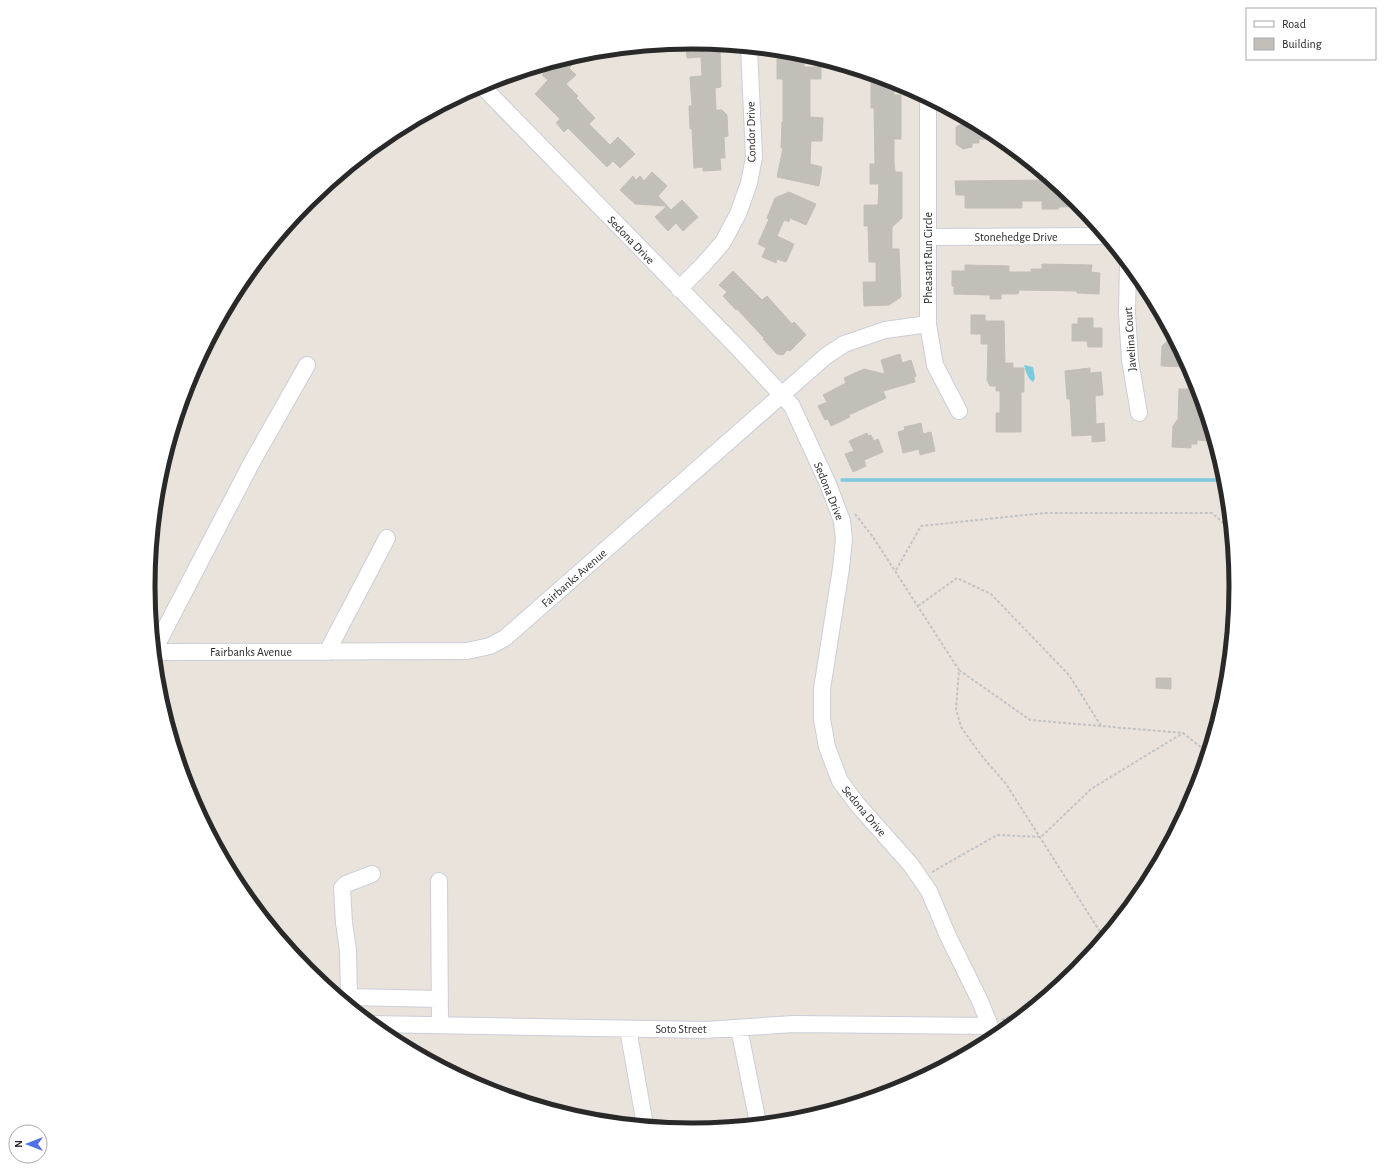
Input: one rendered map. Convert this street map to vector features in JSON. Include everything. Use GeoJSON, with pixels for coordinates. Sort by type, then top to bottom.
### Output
{"type":"FeatureCollection","features":[{"type":"Feature","properties":{"kind":"street","name":"Condor Drive"},"geometry":{"type":"LineString","coordinates":[[679,290],[723,242],[738,214],[749,183],[754,157],[749,53]]}},
{"type":"Feature","properties":{"kind":"street","name":"Sedona Drive"},"geometry":{"type":"LineString","coordinates":[[486,90],[792,406],[828,484],[842,521],[844,539],[842,568],[822,689],[822,718],[827,747],[840,780],[857,804],[911,865],[929,891],[948,936],[980,1001],[990,1026]]}},
{"type":"Feature","properties":{"kind":"street","name":"Pheasant Run Circle"},"geometry":{"type":"LineString","coordinates":[[928,103],[928,324],[935,365],[958,411]]}},
{"type":"Feature","properties":{"kind":"street","name":"Stonehedge Drive"},"geometry":{"type":"LineString","coordinates":[[928,237],[1099,236]]}},
{"type":"Feature","properties":{"kind":"street","name":"Javelina Court"},"geometry":{"type":"LineString","coordinates":[[1128,273],[1127,313],[1130,360],[1139,413]]}},
{"type":"Feature","properties":{"kind":"street","name":"Fairbanks Avenue"},"geometry":{"type":"LineString","coordinates":[[159,651],[467,651],[481,649],[498,642],[521,624],[826,356],[844,344],[885,330],[928,324]]}},
{"type":"Feature","properties":{"kind":"street"},"geometry":{"type":"LineString","coordinates":[[158,642],[252,462],[307,365]]}},
{"type":"Feature","properties":{"kind":"street"},"geometry":{"type":"LineString","coordinates":[[327,652],[387,538]]}},
{"type":"Feature","properties":{"kind":"street"},"geometry":{"type":"LineString","coordinates":[[372,874],[346,884],[342,888],[344,923],[348,950],[349,997],[439,999]]}},
{"type":"Feature","properties":{"kind":"street"},"geometry":{"type":"LineString","coordinates":[[439,881],[440,1025]]}},
{"type":"Feature","properties":{"kind":"street","name":"Soto Street"},"geometry":{"type":"LineString","coordinates":[[383,1024],[705,1030],[793,1024],[990,1026]]}},
{"type":"Feature","properties":{"kind":"street"},"geometry":{"type":"LineString","coordinates":[[739,1028],[757,1119]]}},
{"type":"Feature","properties":{"kind":"street"},"geometry":{"type":"LineString","coordinates":[[628,1029],[644,1121]]}},
{"type":"Feature","properties":{"kind":"path"},"geometry":{"type":"LineString","coordinates":[[849,510],[855,514],[873,537],[959,670],[1030,720],[1183,733],[1204,749]]}},
{"type":"Feature","properties":{"kind":"path"},"geometry":{"type":"LineString","coordinates":[[896,571],[921,526],[1044,513],[1212,513],[1225,525]]}},
{"type":"Feature","properties":{"kind":"path"},"geometry":{"type":"LineString","coordinates":[[918,606],[957,578],[990,594],[1069,675],[1101,726]]}},
{"type":"Feature","properties":{"kind":"path"},"geometry":{"type":"LineString","coordinates":[[959,670],[956,708],[961,727],[981,755],[1006,784],[1101,934]]}},
{"type":"Feature","properties":{"kind":"path"},"geometry":{"type":"LineString","coordinates":[[920,878],[997,835],[1041,837],[1091,789],[1183,733]]}},
{"type":"Feature","properties":{"kind":"path"},"geometry":{"type":"LineString","coordinates":[[990,1026],[1020,1011]]}},
{"type":"Feature","properties":{"kind":"water"},"geometry":{"type":"Polygon","coordinates":[[[1024,365],[1033,367],[1035,378],[1033,382],[1028,376],[1024,365]]]}},
{"type":"Feature","properties":{"kind":"building"},"geometry":{"type":"Polygon","coordinates":[[[686,49],[720,50],[721,87],[715,88],[716,110],[722,110],[727,115],[728,136],[724,137],[725,158],[720,158],[721,170],[703,171],[703,167],[694,168],[692,129],[690,129],[689,106],[692,106],[690,77],[702,76],[701,57],[687,58],[686,49]]]}},
{"type":"Feature","properties":{"kind":"building"},"geometry":{"type":"Polygon","coordinates":[[[783,58],[804,61],[804,67],[821,67],[821,79],[810,79],[810,117],[823,118],[822,141],[811,141],[810,164],[822,167],[819,186],[777,177],[783,148],[781,148],[783,122],[783,79],[777,79],[777,59],[783,58]]]}},
{"type":"Feature","properties":{"kind":"building"},"geometry":{"type":"Polygon","coordinates":[[[575,62],[569,68],[576,75],[566,84],[578,96],[576,98],[595,118],[589,124],[610,145],[618,137],[635,154],[620,168],[613,161],[607,167],[568,128],[564,132],[556,123],[560,119],[535,94],[548,80],[542,75],[549,68],[575,62]]]}},
{"type":"Feature","properties":{"kind":"building"},"geometry":{"type":"Polygon","coordinates":[[[871,79],[894,88],[894,95],[901,95],[901,139],[894,139],[894,161],[895,172],[902,172],[902,218],[892,227],[892,249],[899,249],[901,297],[889,305],[864,306],[863,282],[876,282],[876,262],[869,262],[868,226],[864,226],[864,205],[878,205],[879,184],[870,184],[870,164],[875,164],[874,108],[871,108],[871,79]]]}},
{"type":"Feature","properties":{"kind":"building"},"geometry":{"type":"Polygon","coordinates":[[[963,123],[989,139],[979,139],[979,143],[972,143],[972,147],[963,149],[956,144],[956,127],[963,123]]]}},
{"type":"Feature","properties":{"kind":"building"},"geometry":{"type":"Polygon","coordinates":[[[652,172],[667,186],[658,196],[671,210],[682,200],[698,217],[683,231],[676,223],[668,231],[655,217],[667,206],[635,204],[620,190],[633,176],[636,180],[640,176],[644,181],[652,172]]]}},
{"type":"Feature","properties":{"kind":"building"},"geometry":{"type":"Polygon","coordinates":[[[1044,180],[1072,206],[1059,207],[1058,209],[1042,209],[1042,201],[1022,201],[1022,208],[965,208],[965,195],[956,195],[955,181],[1044,180]]]}},
{"type":"Feature","properties":{"kind":"building"},"geometry":{"type":"Polygon","coordinates":[[[789,192],[816,204],[806,225],[790,218],[789,222],[784,220],[777,236],[794,244],[786,262],[777,259],[776,263],[762,257],[766,248],[758,244],[769,219],[767,218],[775,198],[789,192]]]}},
{"type":"Feature","properties":{"kind":"building"},"geometry":{"type":"Polygon","coordinates":[[[1042,264],[1092,265],[1091,272],[1100,273],[1099,294],[1077,293],[1077,291],[1019,290],[1018,294],[1001,294],[1001,299],[990,299],[990,295],[954,294],[954,286],[952,286],[952,271],[965,271],[965,265],[1009,266],[1009,272],[1031,272],[1031,269],[1042,269],[1042,264]]]}},
{"type":"Feature","properties":{"kind":"building"},"geometry":{"type":"Polygon","coordinates":[[[733,271],[762,300],[767,296],[792,324],[794,322],[806,335],[790,351],[787,350],[783,355],[777,354],[737,309],[736,310],[723,296],[727,292],[719,285],[733,271]]]}},
{"type":"Feature","properties":{"kind":"building"},"geometry":{"type":"Polygon","coordinates":[[[971,315],[985,315],[985,321],[1004,321],[1005,363],[1013,363],[1013,368],[1024,368],[1024,392],[1021,392],[1021,432],[996,432],[996,413],[1000,413],[1000,391],[996,391],[996,386],[990,386],[987,380],[988,344],[981,344],[981,334],[971,334],[971,315]]]}},
{"type":"Feature","properties":{"kind":"building"},"geometry":{"type":"Polygon","coordinates":[[[1078,318],[1093,318],[1093,328],[1102,328],[1102,347],[1088,347],[1087,341],[1072,341],[1072,324],[1078,324],[1078,318]]]}},
{"type":"Feature","properties":{"kind":"building"},"geometry":{"type":"Polygon","coordinates":[[[1169,339],[1182,367],[1161,366],[1162,346],[1169,339]]]}},
{"type":"Feature","properties":{"kind":"building"},"geometry":{"type":"Polygon","coordinates":[[[900,354],[902,363],[911,360],[916,376],[914,377],[915,382],[883,391],[886,398],[849,415],[850,417],[831,426],[828,419],[825,420],[818,406],[827,402],[823,395],[846,383],[844,378],[864,369],[885,374],[881,360],[900,354]]]}},
{"type":"Feature","properties":{"kind":"building"},"geometry":{"type":"Polygon","coordinates":[[[1090,368],[1090,373],[1101,372],[1103,395],[1095,396],[1096,424],[1104,423],[1105,441],[1092,442],[1092,435],[1072,436],[1070,399],[1067,399],[1065,371],[1090,368]]]}},
{"type":"Feature","properties":{"kind":"building"},"geometry":{"type":"Polygon","coordinates":[[[1188,380],[1201,413],[1209,441],[1197,440],[1197,444],[1191,444],[1191,448],[1172,447],[1173,426],[1178,419],[1179,389],[1188,389],[1188,380]]]}},
{"type":"Feature","properties":{"kind":"building"},"geometry":{"type":"Polygon","coordinates":[[[921,423],[923,434],[931,432],[935,451],[920,455],[919,449],[903,453],[898,432],[905,430],[904,427],[921,423]]]}},
{"type":"Feature","properties":{"kind":"building"},"geometry":{"type":"Polygon","coordinates":[[[867,433],[868,436],[871,435],[874,441],[878,439],[883,452],[864,460],[866,466],[853,472],[845,454],[854,451],[849,441],[867,433]]]}},
{"type":"Feature","properties":{"kind":"building"},"geometry":{"type":"Polygon","coordinates":[[[1156,678],[1171,678],[1171,689],[1156,688],[1156,678]]]}},
{"type":"Feature","properties":{"kind":"waterway"},"geometry":{"type":"LineString","coordinates":[[842,480],[1219,480]]}}]}
